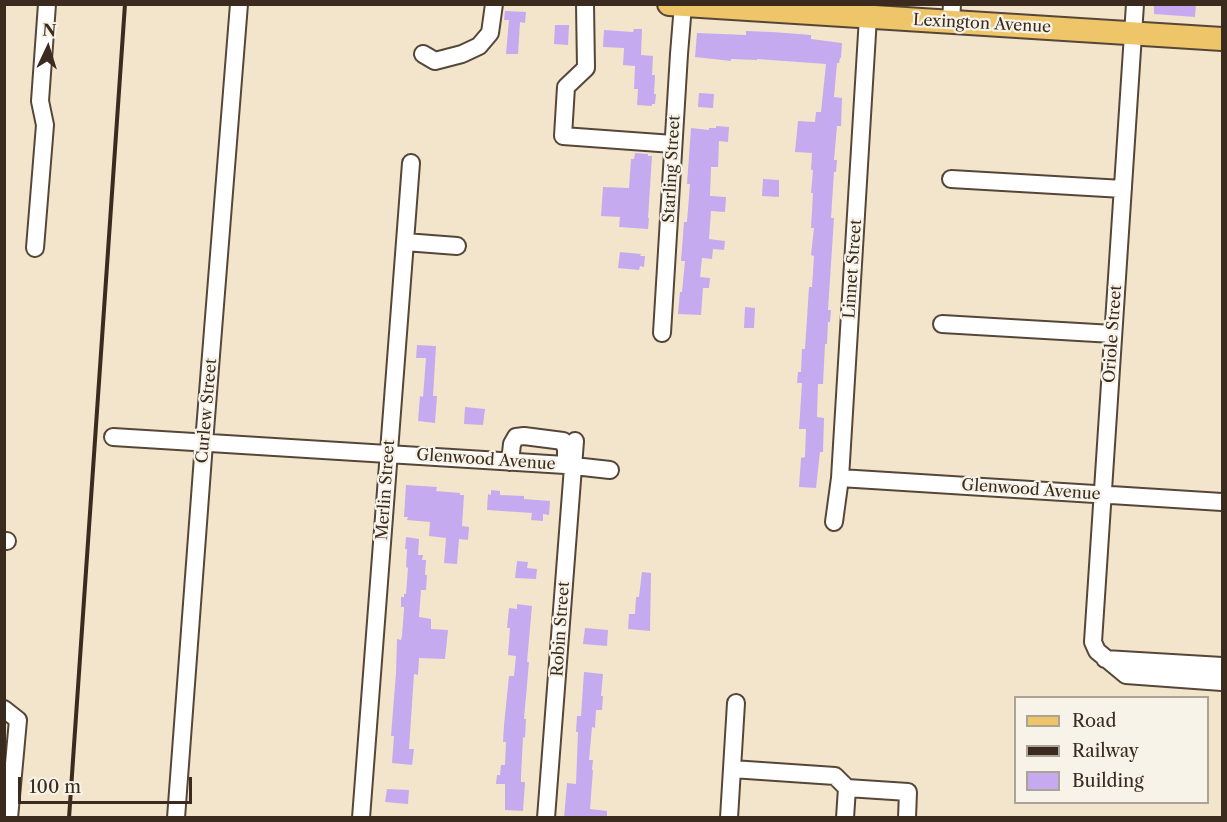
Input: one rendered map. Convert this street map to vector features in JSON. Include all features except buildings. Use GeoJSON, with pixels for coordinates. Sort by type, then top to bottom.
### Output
{"type":"FeatureCollection","features":[{"type":"Feature","properties":{"kind":"main road","name":"Lexington Avenue"},"geometry":{"type":"LineString","coordinates":[[676,5],[767,8],[868,17],[952,13],[1133,33],[1222,39]]}},
{"type":"Feature","properties":{"kind":"street"},"geometry":{"type":"LineString","coordinates":[[35,248],[45,124],[39,101],[47,4]]}},
{"type":"Feature","properties":{"kind":"street","name":"Curlew Street"},"geometry":{"type":"LineString","coordinates":[[176,818],[239,4]]}},
{"type":"Feature","properties":{"kind":"street"},"geometry":{"type":"LineString","coordinates":[[423,54],[435,61],[462,54],[480,46],[490,33],[494,4]]}},
{"type":"Feature","properties":{"kind":"street"},"geometry":{"type":"LineString","coordinates":[[585,4],[586,68],[566,87],[563,136],[673,144]]}},
{"type":"Feature","properties":{"kind":"street","name":"Oriole Street"},"geometry":{"type":"LineString","coordinates":[[1105,658],[1095,648],[1093,638],[1135,4]]}},
{"type":"Feature","properties":{"kind":"street","name":"Starling Street"},"geometry":{"type":"LineString","coordinates":[[662,333],[673,144],[676,5]]}},
{"type":"Feature","properties":{"kind":"street","name":"Linnet Street"},"geometry":{"type":"LineString","coordinates":[[834,522],[840,478],[868,17]]}},
{"type":"Feature","properties":{"kind":"street","name":"Merlin Street"},"geometry":{"type":"LineString","coordinates":[[361,818],[411,163]]}},
{"type":"Feature","properties":{"kind":"street"},"geometry":{"type":"LineString","coordinates":[[951,179],[1123,189]]}},
{"type":"Feature","properties":{"kind":"street"},"geometry":{"type":"LineString","coordinates":[[405,242],[457,246]]}},
{"type":"Feature","properties":{"kind":"street"},"geometry":{"type":"LineString","coordinates":[[942,324],[1113,334]]}},
{"type":"Feature","properties":{"kind":"street","name":"Glenwood Avenue"},"geometry":{"type":"LineString","coordinates":[[112,436],[610,470]]}},
{"type":"Feature","properties":{"kind":"street"},"geometry":{"type":"LineString","coordinates":[[510,462],[512,444],[516,437],[524,436],[563,441],[569,466]]}},
{"type":"Feature","properties":{"kind":"street","name":"Robin Street"},"geometry":{"type":"LineString","coordinates":[[546,818],[569,466],[575,441]]}},
{"type":"Feature","properties":{"kind":"street","name":"Glenwood Avenue"},"geometry":{"type":"LineString","coordinates":[[840,478],[1222,502]]}},
{"type":"Feature","properties":{"kind":"street"},"geometry":{"type":"LineString","coordinates":[[1105,658],[1222,666]]}},
{"type":"Feature","properties":{"kind":"street"},"geometry":{"type":"LineString","coordinates":[[1105,658],[1129,676],[1222,682]]}},
{"type":"Feature","properties":{"kind":"street"},"geometry":{"type":"LineString","coordinates":[[729,818],[736,703]]}},
{"type":"Feature","properties":{"kind":"street"},"geometry":{"type":"LineString","coordinates":[[4,709],[18,720],[9,818]]}},
{"type":"Feature","properties":{"kind":"street"},"geometry":{"type":"LineString","coordinates":[[732,769],[835,776],[847,788],[908,792],[907,818]]}},
{"type":"Feature","properties":{"kind":"street"},"geometry":{"type":"LineString","coordinates":[[845,818],[847,788]]}},
{"type":"Feature","properties":{"kind":"railway"},"geometry":{"type":"LineString","coordinates":[[69,818],[125,4]]}}]}
